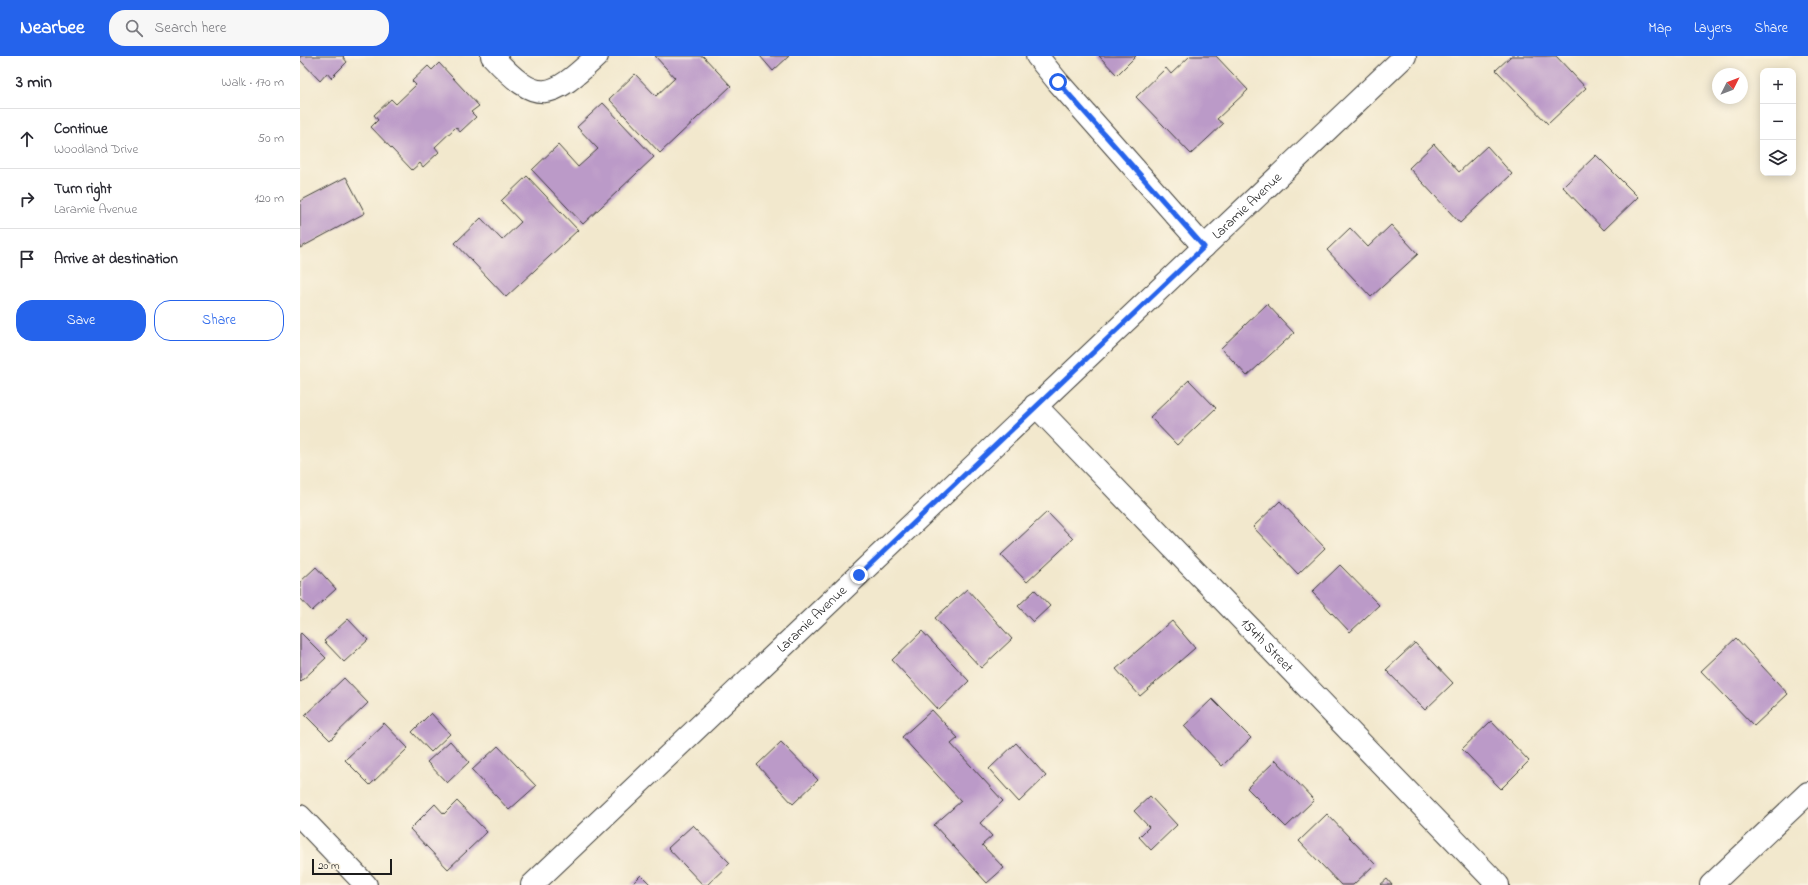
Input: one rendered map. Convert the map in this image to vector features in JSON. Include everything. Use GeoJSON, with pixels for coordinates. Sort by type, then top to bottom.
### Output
{"type":"FeatureCollection","features":[{"type":"Feature","properties":{"kind":"street"},"geometry":{"type":"LineString","coordinates":[[492,56],[508,74],[524,86],[536,92],[554,90],[563,86],[572,80],[597,56]]}},
{"type":"Feature","properties":{"kind":"street"},"geometry":{"type":"LineString","coordinates":[[1037,56],[1058,82],[1204,247]]}},
{"type":"Feature","properties":{"kind":"street","name":"Laramie Avenue"},"geometry":{"type":"LineString","coordinates":[[532,885],[1405,56]]}},
{"type":"Feature","properties":{"kind":"street","name":"154th Street"},"geometry":{"type":"LineString","coordinates":[[1035,406],[1498,885]]}},
{"type":"Feature","properties":{"kind":"street"},"geometry":{"type":"LineString","coordinates":[[1711,885],[1808,793]]}},
{"type":"Feature","properties":{"kind":"street"},"geometry":{"type":"LineString","coordinates":[[300,816],[366,885]]}},
{"type":"Feature","properties":{"kind":"building"},"geometry":{"type":"Polygon","coordinates":[[[300,56],[344,56],[343,57],[347,62],[331,78],[327,73],[320,81],[300,60],[300,56]]]}},
{"type":"Feature","properties":{"kind":"building"},"geometry":{"type":"Polygon","coordinates":[[[655,56],[703,56],[731,86],[660,153],[609,99],[635,74],[656,96],[675,78],[655,56]]]}},
{"type":"Feature","properties":{"kind":"building"},"geometry":{"type":"Polygon","coordinates":[[[760,56],[789,56],[773,71],[760,56]]]}},
{"type":"Feature","properties":{"kind":"building"},"geometry":{"type":"Polygon","coordinates":[[[1099,56],[1136,56],[1117,75],[1099,56]]]}},
{"type":"Feature","properties":{"kind":"building"},"geometry":{"type":"Polygon","coordinates":[[[1190,56],[1216,56],[1248,90],[1217,119],[1223,124],[1191,154],[1136,97],[1166,68],[1171,74],[1190,56]]]}},
{"type":"Feature","properties":{"kind":"building"},"geometry":{"type":"Polygon","coordinates":[[[1511,56],[1556,56],[1586,88],[1548,124],[1496,70],[1511,56]]]}},
{"type":"Feature","properties":{"kind":"building"},"geometry":{"type":"Polygon","coordinates":[[[439,63],[479,106],[471,112],[476,117],[460,132],[456,127],[435,147],[439,152],[423,167],[420,163],[412,170],[371,127],[378,120],[374,115],[391,99],[396,104],[416,85],[412,81],[428,66],[432,70],[439,63]]]}},
{"type":"Feature","properties":{"kind":"building"},"geometry":{"type":"Polygon","coordinates":[[[603,103],[654,157],[583,224],[532,170],[558,145],[578,167],[598,149],[577,127],[603,103]]]}},
{"type":"Feature","properties":{"kind":"building"},"geometry":{"type":"Polygon","coordinates":[[[1434,144],[1459,172],[1487,146],[1512,174],[1460,223],[1409,168],[1434,144]]]}},
{"type":"Feature","properties":{"kind":"building"},"geometry":{"type":"Polygon","coordinates":[[[1596,155],[1638,197],[1604,230],[1563,187],[1596,155]]]}},
{"type":"Feature","properties":{"kind":"building"},"geometry":{"type":"Polygon","coordinates":[[[527,176],[578,230],[506,297],[455,243],[481,218],[502,240],[521,222],[501,201],[527,176]]]}},
{"type":"Feature","properties":{"kind":"building"},"geometry":{"type":"Polygon","coordinates":[[[346,177],[365,213],[300,248],[300,201],[346,177]]]}},
{"type":"Feature","properties":{"kind":"building"},"geometry":{"type":"Polygon","coordinates":[[[1391,225],[1418,254],[1371,297],[1327,250],[1350,228],[1368,247],[1391,225]]]}},
{"type":"Feature","properties":{"kind":"building"},"geometry":{"type":"Polygon","coordinates":[[[1267,304],[1294,333],[1247,376],[1221,348],[1267,304]]]}},
{"type":"Feature","properties":{"kind":"building"},"geometry":{"type":"Polygon","coordinates":[[[1189,380],[1216,408],[1177,445],[1150,417],[1189,380]]]}},
{"type":"Feature","properties":{"kind":"building"},"geometry":{"type":"Polygon","coordinates":[[[1280,501],[1325,548],[1298,574],[1253,527],[1280,501]]]}},
{"type":"Feature","properties":{"kind":"building"},"geometry":{"type":"Polygon","coordinates":[[[1047,512],[1073,539],[1027,582],[1001,555],[1047,512]]]}},
{"type":"Feature","properties":{"kind":"building"},"geometry":{"type":"Polygon","coordinates":[[[1340,565],[1379,605],[1350,632],[1312,592],[1340,565]]]}},
{"type":"Feature","properties":{"kind":"building"},"geometry":{"type":"Polygon","coordinates":[[[316,567],[336,589],[312,611],[300,598],[300,582],[316,567]]]}},
{"type":"Feature","properties":{"kind":"building"},"geometry":{"type":"Polygon","coordinates":[[[967,589],[1012,639],[981,668],[935,618],[967,589]]]}},
{"type":"Feature","properties":{"kind":"building"},"geometry":{"type":"Polygon","coordinates":[[[1035,590],[1050,606],[1033,622],[1018,606],[1035,590]]]}},
{"type":"Feature","properties":{"kind":"building"},"geometry":{"type":"Polygon","coordinates":[[[348,619],[368,640],[344,662],[324,641],[348,619]]]}},
{"type":"Feature","properties":{"kind":"building"},"geometry":{"type":"Polygon","coordinates":[[[1172,621],[1195,648],[1140,696],[1116,669],[1172,621]]]}},
{"type":"Feature","properties":{"kind":"building"},"geometry":{"type":"Polygon","coordinates":[[[922,631],[969,681],[939,710],[892,660],[922,631]]]}},
{"type":"Feature","properties":{"kind":"building"},"geometry":{"type":"Polygon","coordinates":[[[301,633],[326,658],[300,682],[300,634],[301,633]]]}},
{"type":"Feature","properties":{"kind":"building"},"geometry":{"type":"Polygon","coordinates":[[[1736,638],[1788,694],[1754,726],[1701,671],[1736,638]]]}},
{"type":"Feature","properties":{"kind":"building"},"geometry":{"type":"Polygon","coordinates":[[[1415,643],[1453,683],[1425,710],[1386,670],[1415,643]]]}},
{"type":"Feature","properties":{"kind":"building"},"geometry":{"type":"Polygon","coordinates":[[[344,678],[368,703],[330,740],[305,715],[344,678]]]}},
{"type":"Feature","properties":{"kind":"building"},"geometry":{"type":"Polygon","coordinates":[[[1212,699],[1251,738],[1222,766],[1184,726],[1212,699]]]}},
{"type":"Feature","properties":{"kind":"building"},"geometry":{"type":"Polygon","coordinates":[[[932,710],[958,738],[951,744],[1003,801],[980,823],[992,836],[982,845],[1004,868],[987,883],[934,825],[961,801],[902,737],[932,710]]]}},
{"type":"Feature","properties":{"kind":"building"},"geometry":{"type":"Polygon","coordinates":[[[431,713],[450,734],[431,752],[412,732],[431,713]]]}},
{"type":"Feature","properties":{"kind":"building"},"geometry":{"type":"Polygon","coordinates":[[[1491,721],[1529,761],[1501,789],[1462,749],[1491,721]]]}},
{"type":"Feature","properties":{"kind":"building"},"geometry":{"type":"Polygon","coordinates":[[[384,723],[408,748],[370,785],[345,760],[384,723]]]}},
{"type":"Feature","properties":{"kind":"building"},"geometry":{"type":"Polygon","coordinates":[[[450,741],[469,762],[447,783],[427,762],[450,741]]]}},
{"type":"Feature","properties":{"kind":"building"},"geometry":{"type":"Polygon","coordinates":[[[781,742],[818,780],[793,804],[757,765],[781,742]]]}},
{"type":"Feature","properties":{"kind":"building"},"geometry":{"type":"Polygon","coordinates":[[[1016,743],[1046,776],[1019,802],[989,769],[1016,743]]]}},
{"type":"Feature","properties":{"kind":"building"},"geometry":{"type":"Polygon","coordinates":[[[498,746],[536,786],[509,810],[472,770],[498,746]]]}},
{"type":"Feature","properties":{"kind":"building"},"geometry":{"type":"Polygon","coordinates":[[[1276,760],[1314,800],[1286,827],[1247,788],[1276,760]]]}},
{"type":"Feature","properties":{"kind":"building"},"geometry":{"type":"Polygon","coordinates":[[[1150,796],[1177,825],[1151,850],[1139,837],[1149,827],[1134,811],[1150,796]]]}},
{"type":"Feature","properties":{"kind":"building"},"geometry":{"type":"Polygon","coordinates":[[[457,801],[487,832],[448,869],[410,829],[435,804],[444,814],[457,801]]]}},
{"type":"Feature","properties":{"kind":"building"},"geometry":{"type":"Polygon","coordinates":[[[1327,814],[1375,864],[1353,885],[1341,885],[1299,841],[1327,814]]]}},
{"type":"Feature","properties":{"kind":"building"},"geometry":{"type":"Polygon","coordinates":[[[693,825],[730,863],[707,885],[703,885],[668,848],[693,825]]]}},
{"type":"Feature","properties":{"kind":"building"},"geometry":{"type":"Polygon","coordinates":[[[641,875],[651,885],[631,885],[641,875]]]}},
{"type":"Feature","properties":{"kind":"building"},"geometry":{"type":"Polygon","coordinates":[[[1387,879],[1392,885],[1380,885],[1387,879]]]}},
{"type":"Feature","properties":{"kind":"route"},"geometry":{"type":"LineString","coordinates":[[859,575],[1035,406],[1204,247],[1058,82]]}}]}
